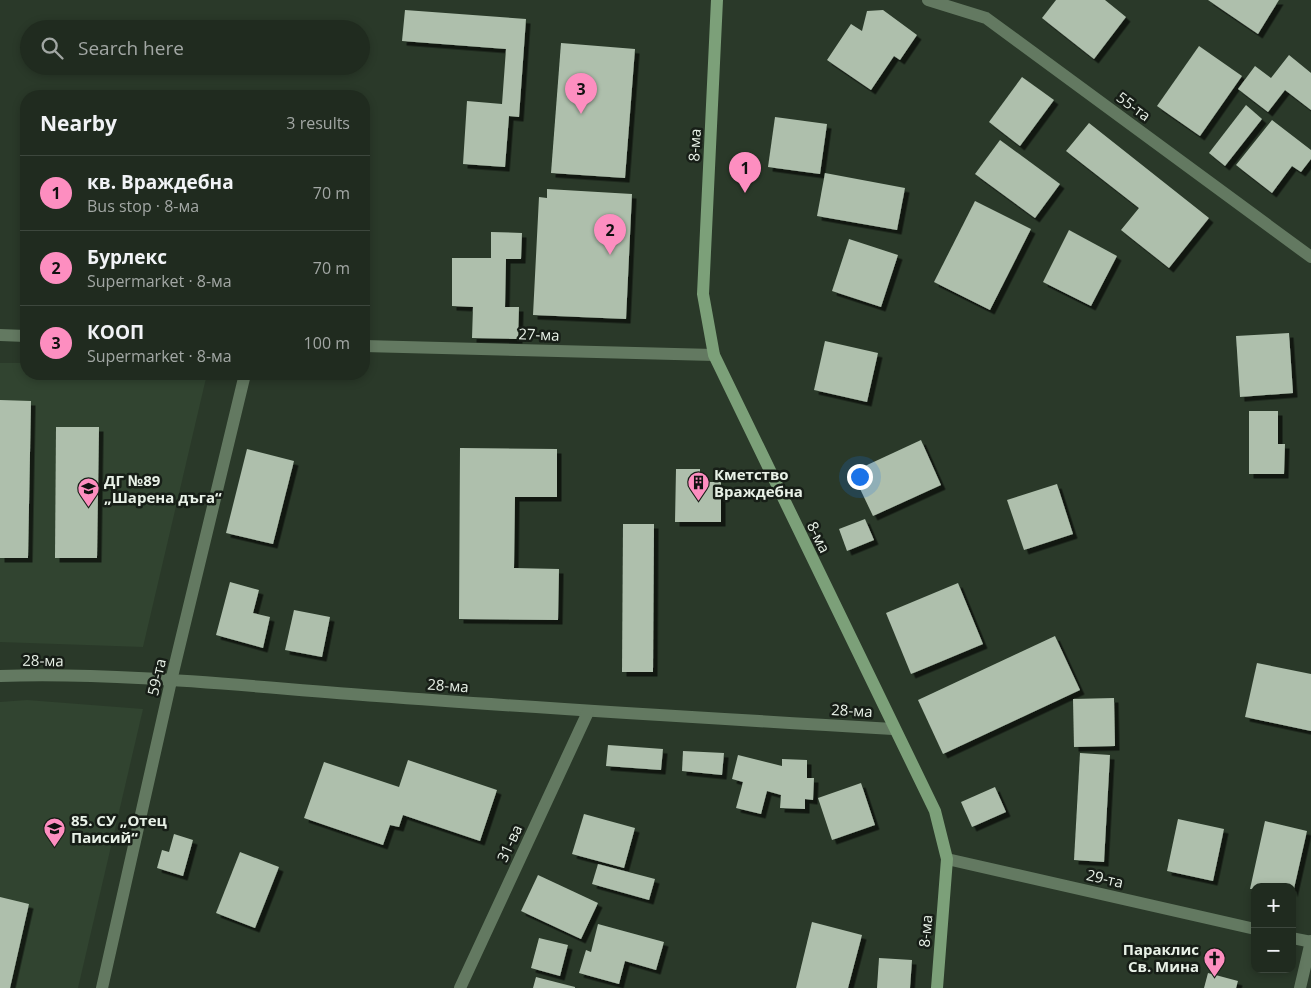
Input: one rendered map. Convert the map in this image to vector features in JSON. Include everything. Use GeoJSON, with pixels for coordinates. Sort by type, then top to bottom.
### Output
{"type":"FeatureCollection","features":[{"type":"Feature","properties":{"kind":"street","name":"8-ма"},"geometry":{"type":"LineString","coordinates":[[717,0],[703,294],[714,355],[935,812],[947,859],[937,988]]}},
{"type":"Feature","properties":{"kind":"street","name":"55-та"},"geometry":{"type":"LineString","coordinates":[[928,0],[986,18],[1311,257]]}},
{"type":"Feature","properties":{"kind":"street"},"geometry":{"type":"LineString","coordinates":[[0,335],[20,336]]}},
{"type":"Feature","properties":{"kind":"street","name":"27-ма"},"geometry":{"type":"LineString","coordinates":[[370,346],[714,355]]}},
{"type":"Feature","properties":{"kind":"street","name":"59-та"},"geometry":{"type":"LineString","coordinates":[[102,988],[171,681],[244,380]]}},
{"type":"Feature","properties":{"kind":"street","name":"28-ма"},"geometry":{"type":"LineString","coordinates":[[0,676],[42,675],[171,681],[588,712],[893,728]]}},
{"type":"Feature","properties":{"kind":"street","name":"31-ва"},"geometry":{"type":"LineString","coordinates":[[460,988],[588,712]]}},
{"type":"Feature","properties":{"kind":"street","name":"29-та"},"geometry":{"type":"LineString","coordinates":[[947,859],[1251,929]]}},
{"type":"Feature","properties":{"kind":"street"},"geometry":{"type":"LineString","coordinates":[[1296,939],[1311,942],[1300,988]]}},
{"type":"Feature","properties":{"kind":"shaded area","name":"ДГ №89 „Шарена дъга“"},"geometry":{"type":"Polygon","coordinates":[[[0,363],[20,363],[20,380],[206,380],[143,647],[0,642],[0,363]]]}},
{"type":"Feature","properties":{"kind":"shaded area","name":"85. СУ „Отец Паисий“"},"geometry":{"type":"Polygon","coordinates":[[[27,700],[143,709],[78,988],[0,988],[0,702],[27,700]]]}},
{"type":"Feature","properties":{"kind":"building"},"geometry":{"type":"Polygon","coordinates":[[[1056,0],[1105,0],[1126,17],[1094,59],[1042,18],[1056,0]]]}},
{"type":"Feature","properties":{"kind":"building"},"geometry":{"type":"Polygon","coordinates":[[[1208,0],[1279,0],[1258,34],[1208,0]]]}},
{"type":"Feature","properties":{"kind":"building"},"geometry":{"type":"Polygon","coordinates":[[[405,10],[526,19],[519,117],[509,116],[505,167],[463,164],[467,101],[502,104],[506,49],[402,41],[405,10]]]}},
{"type":"Feature","properties":{"kind":"building"},"geometry":{"type":"Polygon","coordinates":[[[883,10],[917,35],[900,60],[894,56],[871,90],[827,60],[851,24],[862,31],[867,11],[883,10]]]}},
{"type":"Feature","properties":{"kind":"building"},"geometry":{"type":"Polygon","coordinates":[[[561,43],[635,49],[625,178],[551,173],[561,43]]]}},
{"type":"Feature","properties":{"kind":"building"},"geometry":{"type":"Polygon","coordinates":[[[1199,46],[1242,76],[1200,136],[1157,106],[1199,46]]]}},
{"type":"Feature","properties":{"kind":"building"},"geometry":{"type":"Polygon","coordinates":[[[1289,55],[1311,73],[1311,110],[1285,90],[1268,112],[1238,89],[1255,66],[1271,78],[1289,55]]]}},
{"type":"Feature","properties":{"kind":"building"},"geometry":{"type":"Polygon","coordinates":[[[1022,77],[1054,100],[1020,146],[989,122],[1022,77]]]}},
{"type":"Feature","properties":{"kind":"building"},"geometry":{"type":"Polygon","coordinates":[[[1246,105],[1262,119],[1225,166],[1209,153],[1246,105]]]}},
{"type":"Feature","properties":{"kind":"building"},"geometry":{"type":"Polygon","coordinates":[[[775,117],[827,124],[820,174],[768,167],[775,117]]]}},
{"type":"Feature","properties":{"kind":"building"},"geometry":{"type":"Polygon","coordinates":[[[1272,120],[1311,150],[1311,159],[1301,172],[1292,166],[1272,193],[1236,165],[1272,120]]]}},
{"type":"Feature","properties":{"kind":"building"},"geometry":{"type":"Polygon","coordinates":[[[1089,123],[1209,218],[1169,268],[1121,230],[1139,208],[1066,151],[1089,123]]]}},
{"type":"Feature","properties":{"kind":"building"},"geometry":{"type":"Polygon","coordinates":[[[1000,140],[1060,184],[1035,218],[975,174],[1000,140]]]}},
{"type":"Feature","properties":{"kind":"building"},"geometry":{"type":"Polygon","coordinates":[[[825,173],[905,188],[897,230],[817,216],[825,173]]]}},
{"type":"Feature","properties":{"kind":"building"},"geometry":{"type":"Polygon","coordinates":[[[547,189],[632,194],[626,319],[533,315],[539,197],[547,198],[547,189]]]}},
{"type":"Feature","properties":{"kind":"building"},"geometry":{"type":"Polygon","coordinates":[[[975,201],[1031,229],[990,310],[934,282],[975,201]]]}},
{"type":"Feature","properties":{"kind":"building"},"geometry":{"type":"Polygon","coordinates":[[[1069,230],[1117,256],[1091,306],[1043,282],[1069,230]]]}},
{"type":"Feature","properties":{"kind":"building"},"geometry":{"type":"Polygon","coordinates":[[[491,232],[522,233],[521,259],[506,259],[505,307],[519,307],[518,339],[472,338],[473,307],[452,306],[452,258],[491,258],[491,232]]]}},
{"type":"Feature","properties":{"kind":"building"},"geometry":{"type":"Polygon","coordinates":[[[849,239],[898,255],[881,307],[832,291],[849,239]]]}},
{"type":"Feature","properties":{"kind":"building"},"geometry":{"type":"Polygon","coordinates":[[[1289,333],[1293,393],[1240,397],[1236,336],[1289,333]]]}},
{"type":"Feature","properties":{"kind":"building"},"geometry":{"type":"Polygon","coordinates":[[[825,341],[878,353],[867,402],[814,390],[825,341]]]}},
{"type":"Feature","properties":{"kind":"building"},"geometry":{"type":"Polygon","coordinates":[[[0,400],[31,401],[28,558],[0,558],[0,400]]]}},
{"type":"Feature","properties":{"kind":"building"},"geometry":{"type":"Polygon","coordinates":[[[1249,411],[1278,411],[1278,444],[1285,444],[1284,474],[1249,474],[1249,411]]]}},
{"type":"Feature","properties":{"kind":"building"},"geometry":{"type":"Polygon","coordinates":[[[56,427],[99,427],[97,558],[55,558],[56,427]]]}},
{"type":"Feature","properties":{"kind":"building"},"geometry":{"type":"Polygon","coordinates":[[[921,440],[941,485],[873,516],[852,472],[921,440]]]}},
{"type":"Feature","properties":{"kind":"building"},"geometry":{"type":"Polygon","coordinates":[[[460,448],[557,449],[557,497],[515,497],[514,568],[559,569],[558,620],[459,619],[460,448]]]}},
{"type":"Feature","properties":{"kind":"building"},"geometry":{"type":"Polygon","coordinates":[[[247,449],[294,461],[273,544],[226,533],[247,449]]]}},
{"type":"Feature","properties":{"kind":"building","name":"Кметство Враждебна"},"geometry":{"type":"Polygon","coordinates":[[[676,469],[700,469],[700,482],[721,482],[721,522],[675,522],[676,469]]]}},
{"type":"Feature","properties":{"kind":"building"},"geometry":{"type":"Polygon","coordinates":[[[1057,484],[1073,534],[1024,550],[1007,500],[1057,484]]]}},
{"type":"Feature","properties":{"kind":"building"},"geometry":{"type":"Polygon","coordinates":[[[865,519],[874,540],[847,551],[839,529],[865,519]]]}},
{"type":"Feature","properties":{"kind":"building"},"geometry":{"type":"Polygon","coordinates":[[[623,524],[654,524],[653,672],[622,672],[623,524]]]}},
{"type":"Feature","properties":{"kind":"building"},"geometry":{"type":"Polygon","coordinates":[[[230,582],[259,590],[253,613],[270,617],[263,648],[216,635],[230,582]]]}},
{"type":"Feature","properties":{"kind":"building"},"geometry":{"type":"Polygon","coordinates":[[[958,583],[983,644],[911,674],[886,613],[958,583]]]}},
{"type":"Feature","properties":{"kind":"building"},"geometry":{"type":"Polygon","coordinates":[[[294,610],[330,617],[322,657],[285,650],[294,610]]]}},
{"type":"Feature","properties":{"kind":"building"},"geometry":{"type":"Polygon","coordinates":[[[1055,636],[1080,690],[943,754],[918,700],[1055,636]]]}},
{"type":"Feature","properties":{"kind":"building"},"geometry":{"type":"Polygon","coordinates":[[[1257,663],[1311,674],[1311,731],[1245,717],[1257,663]]]}},
{"type":"Feature","properties":{"kind":"building"},"geometry":{"type":"Polygon","coordinates":[[[1114,698],[1115,746],[1074,747],[1073,699],[1114,698]]]}},
{"type":"Feature","properties":{"kind":"building"},"geometry":{"type":"Polygon","coordinates":[[[608,745],[663,749],[661,770],[606,766],[608,745]]]}},
{"type":"Feature","properties":{"kind":"building"},"geometry":{"type":"Polygon","coordinates":[[[683,751],[724,753],[722,775],[682,771],[683,751]]]}},
{"type":"Feature","properties":{"kind":"building"},"geometry":{"type":"Polygon","coordinates":[[[1080,753],[1110,755],[1104,862],[1074,860],[1080,753]]]}},
{"type":"Feature","properties":{"kind":"building"},"geometry":{"type":"Polygon","coordinates":[[[738,755],[782,766],[782,759],[807,760],[807,778],[814,778],[813,800],[805,799],[805,809],[780,808],[781,795],[767,791],[761,814],[736,808],[743,782],[732,779],[738,755]]]}},
{"type":"Feature","properties":{"kind":"building"},"geometry":{"type":"Polygon","coordinates":[[[408,760],[497,790],[480,841],[403,815],[399,827],[390,825],[383,845],[304,818],[324,762],[399,787],[408,760]]]}},
{"type":"Feature","properties":{"kind":"building"},"geometry":{"type":"Polygon","coordinates":[[[861,783],[875,825],[832,840],[818,798],[861,783]]]}},
{"type":"Feature","properties":{"kind":"building"},"geometry":{"type":"Polygon","coordinates":[[[995,787],[1006,812],[972,827],[961,802],[995,787]]]}},
{"type":"Feature","properties":{"kind":"building"},"geometry":{"type":"Polygon","coordinates":[[[584,814],[635,828],[624,868],[572,854],[584,814]]]}},
{"type":"Feature","properties":{"kind":"building"},"geometry":{"type":"Polygon","coordinates":[[[1178,819],[1224,829],[1213,881],[1167,871],[1178,819]]]}},
{"type":"Feature","properties":{"kind":"building"},"geometry":{"type":"Polygon","coordinates":[[[1265,821],[1307,831],[1295,883],[1251,883],[1265,821]]]}},
{"type":"Feature","properties":{"kind":"building"},"geometry":{"type":"Polygon","coordinates":[[[174,834],[193,840],[183,876],[157,868],[162,850],[169,852],[174,834]]]}},
{"type":"Feature","properties":{"kind":"building"},"geometry":{"type":"Polygon","coordinates":[[[240,852],[279,867],[255,928],[216,913],[240,852]]]}},
{"type":"Feature","properties":{"kind":"building"},"geometry":{"type":"Polygon","coordinates":[[[598,864],[655,879],[649,900],[592,884],[598,864]]]}},
{"type":"Feature","properties":{"kind":"building"},"geometry":{"type":"Polygon","coordinates":[[[538,875],[598,903],[581,939],[521,911],[538,875]]]}},
{"type":"Feature","properties":{"kind":"building"},"geometry":{"type":"Polygon","coordinates":[[[0,897],[29,904],[10,988],[0,988],[0,897]]]}},
{"type":"Feature","properties":{"kind":"building"},"geometry":{"type":"Polygon","coordinates":[[[812,922],[862,935],[848,988],[796,988],[812,922]]]}},
{"type":"Feature","properties":{"kind":"building"},"geometry":{"type":"Polygon","coordinates":[[[598,924],[664,942],[656,970],[625,961],[619,984],[579,973],[586,950],[591,952],[598,924]]]}},
{"type":"Feature","properties":{"kind":"building"},"geometry":{"type":"Polygon","coordinates":[[[539,938],[568,945],[560,976],[531,968],[539,938]]]}},
{"type":"Feature","properties":{"kind":"building"},"geometry":{"type":"Polygon","coordinates":[[[879,958],[912,960],[910,988],[877,988],[879,958]]]}},
{"type":"Feature","properties":{"kind":"building","name":"Параклис Св. Мина"},"geometry":{"type":"Polygon","coordinates":[[[1208,973],[1238,981],[1236,988],[1204,988],[1208,973]]]}},
{"type":"Feature","properties":{"kind":"building"},"geometry":{"type":"Polygon","coordinates":[[[536,977],[575,987],[575,988],[533,988],[536,977]]]}},
{"type":"Feature","properties":{"kind":"place","name":"КООП"},"geometry":{"type":"Point","coordinates":[581,114]}},
{"type":"Feature","properties":{"kind":"place","name":"кв. Враждебна"},"geometry":{"type":"Point","coordinates":[745,193]}},
{"type":"Feature","properties":{"kind":"place","name":"Бурлекс"},"geometry":{"type":"Point","coordinates":[610,255]}},
{"type":"Feature","properties":{"kind":"place","name":"Кметство Враждебна"},"geometry":{"type":"Point","coordinates":[698,502]}},
{"type":"Feature","properties":{"kind":"place","name":"ДГ №89 „Шарена дъга“"},"geometry":{"type":"Point","coordinates":[88,508]}},
{"type":"Feature","properties":{"kind":"place","name":"85. СУ „Отец Паисий“"},"geometry":{"type":"Point","coordinates":[55,848]}},
{"type":"Feature","properties":{"kind":"place","name":"Параклис Св. Мина"},"geometry":{"type":"Point","coordinates":[1215,977]}}]}
